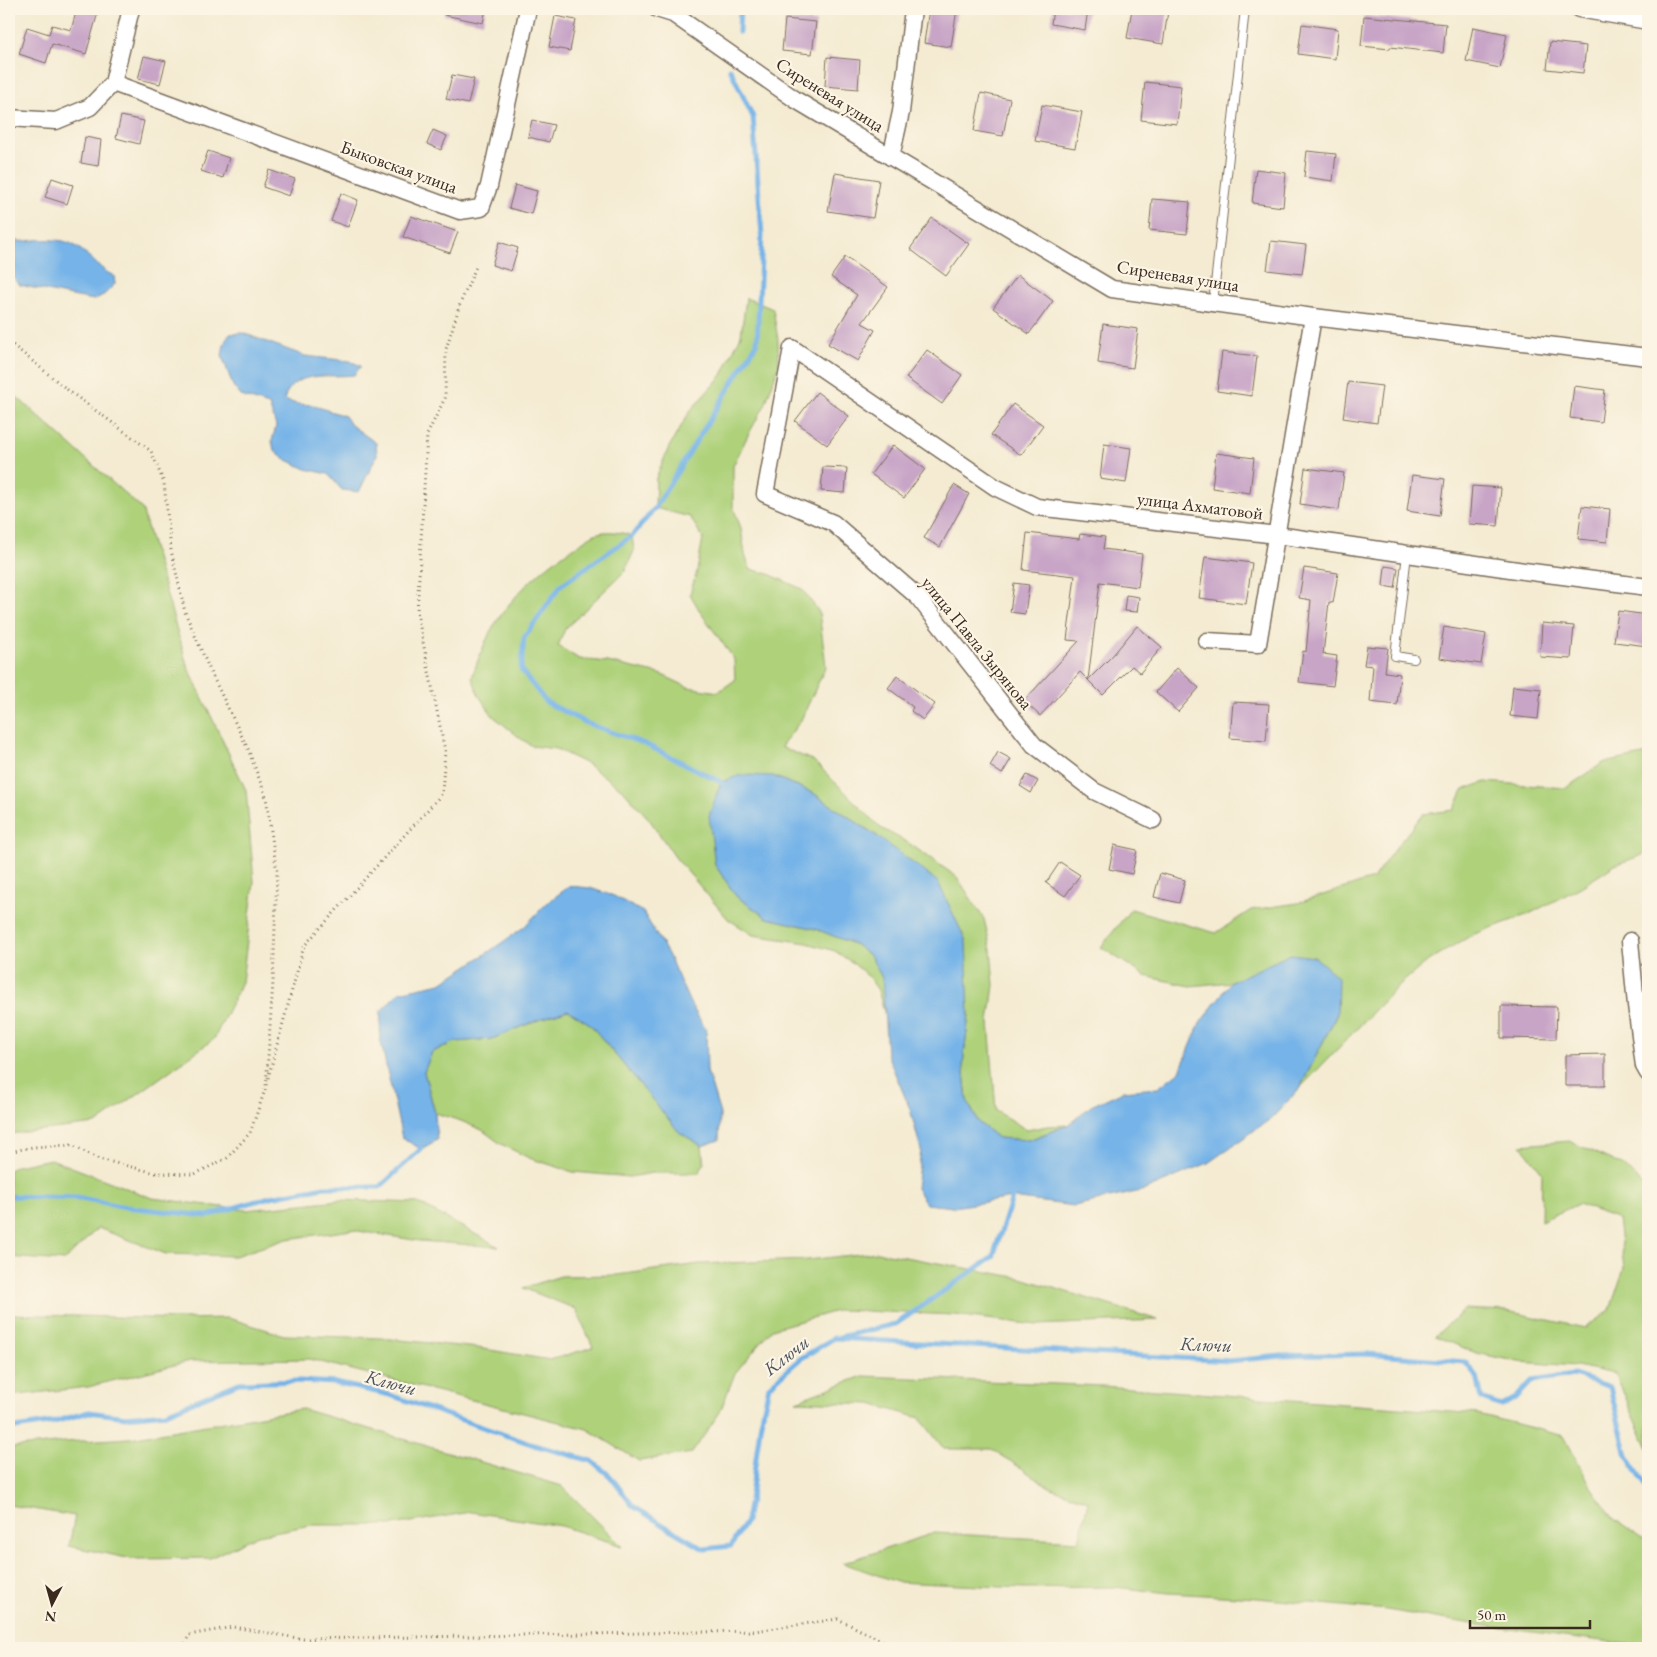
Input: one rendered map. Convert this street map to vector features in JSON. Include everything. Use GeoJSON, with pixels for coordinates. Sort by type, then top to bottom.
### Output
{"type":"FeatureCollection","features":[{"type":"Feature","properties":{"kind":"street"},"geometry":{"type":"LineString","coordinates":[[9,118],[56,121],[90,107],[112,83],[131,9]]}},
{"type":"Feature","properties":{"kind":"street","name":"Быковская улица"},"geometry":{"type":"LineString","coordinates":[[112,83],[460,210],[481,208],[489,186],[528,9]]}},
{"type":"Feature","properties":{"kind":"street","name":"Сиреневая улица"},"geometry":{"type":"LineString","coordinates":[[657,9],[673,14],[796,100],[1112,289],[1313,317],[1648,357]]}},
{"type":"Feature","properties":{"kind":"street"},"geometry":{"type":"LineString","coordinates":[[891,156],[901,112],[913,9]]}},
{"type":"Feature","properties":{"kind":"street"},"geometry":{"type":"LineString","coordinates":[[1579,9],[1648,21]]}},
{"type":"Feature","properties":{"kind":"street"},"geometry":{"type":"LineString","coordinates":[[1207,641],[1258,644],[1313,317]]}},
{"type":"Feature","properties":{"kind":"street","name":"улица Ахматовой"},"geometry":{"type":"LineString","coordinates":[[792,348],[995,487],[1038,507],[1277,535],[1648,587]]}},
{"type":"Feature","properties":{"kind":"street","name":"улица Павла Зырянова"},"geometry":{"type":"LineString","coordinates":[[792,348],[766,494],[833,523],[918,597],[1034,745],[1094,791],[1153,820]]}},
{"type":"Feature","properties":{"kind":"street"},"geometry":{"type":"LineString","coordinates":[[1630,941],[1644,1066],[1648,1073]]}},
{"type":"Feature","properties":{"kind":"lane"},"geometry":{"type":"LineString","coordinates":[[1213,303],[1245,9]]}},
{"type":"Feature","properties":{"kind":"lane"},"geometry":{"type":"LineString","coordinates":[[1407,554],[1395,656],[1414,659]]}},
{"type":"Feature","properties":{"kind":"path"},"geometry":{"type":"LineString","coordinates":[[9,1152],[33,1147],[72,1145],[100,1159],[156,1173],[195,1174],[227,1158],[250,1133],[266,1087],[304,946],[442,794],[445,751],[417,612],[427,435],[445,398],[446,348],[460,304],[476,267]]}},
{"type":"Feature","properties":{"kind":"path"},"geometry":{"type":"LineString","coordinates":[[9,342],[69,391],[151,451],[164,483],[171,550],[185,612],[248,749],[266,797],[276,872],[274,982],[266,1087]]}},
{"type":"Feature","properties":{"kind":"path"},"geometry":{"type":"LineString","coordinates":[[183,1648],[189,1635],[233,1627],[303,1639],[755,1631],[838,1619],[897,1648]]}},
{"type":"Feature","properties":{"kind":"green space"},"geometry":{"type":"Polygon","coordinates":[[[746,298],[773,309],[778,340],[779,365],[765,405],[733,466],[733,507],[741,528],[745,555],[750,569],[769,574],[802,589],[819,612],[826,666],[801,720],[781,747],[814,761],[881,828],[910,844],[957,877],[984,919],[991,949],[994,985],[989,1022],[996,1111],[1027,1130],[1068,1125],[1028,1140],[998,1138],[978,1122],[967,1100],[963,1064],[969,1014],[880,838],[813,793],[773,776],[710,816],[715,865],[736,896],[767,918],[816,929],[856,945],[871,957],[882,978],[885,1015],[878,990],[868,976],[835,951],[807,943],[753,935],[728,919],[675,857],[649,819],[624,791],[587,764],[556,749],[532,746],[520,738],[493,716],[479,696],[472,677],[493,627],[520,591],[554,561],[584,541],[595,534],[609,532],[632,536],[634,551],[625,571],[565,629],[558,646],[579,659],[607,662],[660,674],[688,687],[718,692],[735,680],[734,659],[701,613],[690,594],[697,571],[703,538],[690,517],[655,508],[656,478],[669,447],[690,411],[722,375],[741,335],[746,298]]]}},
{"type":"Feature","properties":{"kind":"green space"},"geometry":{"type":"Polygon","coordinates":[[[9,390],[142,509],[187,665],[246,790],[254,882],[242,982],[214,1039],[96,1124],[9,1134],[9,390]]]}},
{"type":"Feature","properties":{"kind":"green space"},"geometry":{"type":"Polygon","coordinates":[[[1648,754],[1648,853],[1615,865],[1581,887],[1529,914],[1472,935],[1428,961],[1398,986],[1300,1088],[1337,1014],[1291,954],[1231,982],[1190,986],[1145,976],[1101,947],[1131,909],[1216,933],[1251,910],[1298,903],[1373,879],[1423,814],[1454,810],[1463,790],[1485,782],[1566,788],[1603,763],[1648,754]]]}},
{"type":"Feature","properties":{"kind":"green space"},"geometry":{"type":"Polygon","coordinates":[[[568,1010],[590,1024],[679,1132],[702,1146],[704,1164],[699,1173],[652,1173],[629,1177],[573,1172],[529,1158],[501,1144],[482,1130],[435,1113],[424,1072],[432,1052],[455,1042],[492,1039],[568,1010]]]}},
{"type":"Feature","properties":{"kind":"green space"},"geometry":{"type":"Polygon","coordinates":[[[1569,1141],[1624,1166],[1648,1190],[1648,1448],[1615,1374],[1577,1366],[1519,1362],[1476,1353],[1435,1336],[1465,1309],[1507,1311],[1585,1328],[1610,1310],[1624,1268],[1618,1219],[1578,1204],[1541,1221],[1542,1172],[1521,1145],[1569,1141]]]}},
{"type":"Feature","properties":{"kind":"green space"},"geometry":{"type":"Polygon","coordinates":[[[51,1159],[152,1198],[246,1210],[339,1200],[418,1203],[499,1247],[420,1241],[352,1230],[287,1239],[235,1256],[166,1254],[98,1228],[64,1261],[9,1257],[9,1170],[17,1166],[51,1159]]]}},
{"type":"Feature","properties":{"kind":"green space"},"geometry":{"type":"Polygon","coordinates":[[[877,1252],[1021,1278],[1158,1320],[1037,1325],[954,1315],[840,1310],[772,1329],[735,1373],[720,1412],[692,1453],[639,1461],[587,1429],[309,1359],[190,1361],[88,1387],[9,1396],[9,1314],[180,1319],[228,1318],[284,1335],[381,1338],[478,1348],[550,1360],[593,1347],[576,1309],[523,1288],[561,1276],[617,1275],[699,1264],[808,1260],[877,1252]]]}},
{"type":"Feature","properties":{"kind":"green space"},"geometry":{"type":"Polygon","coordinates":[[[863,1376],[1103,1386],[1478,1414],[1564,1436],[1591,1487],[1614,1519],[1648,1542],[1648,1644],[1626,1644],[1479,1625],[1387,1610],[1257,1598],[1169,1593],[1114,1587],[1024,1588],[897,1582],[843,1563],[934,1533],[1079,1541],[1088,1501],[1051,1488],[992,1449],[944,1449],[920,1418],[871,1404],[796,1401],[863,1376]]]}},
{"type":"Feature","properties":{"kind":"green space"},"geometry":{"type":"Polygon","coordinates":[[[302,1409],[562,1486],[622,1546],[561,1526],[471,1512],[392,1525],[311,1525],[258,1535],[210,1558],[132,1559],[69,1546],[75,1516],[9,1505],[9,1448],[130,1438],[302,1409]]]}},
{"type":"Feature","properties":{"kind":"water"},"geometry":{"type":"Polygon","coordinates":[[[9,238],[19,241],[49,240],[70,243],[114,276],[115,284],[105,294],[94,300],[20,285],[9,273],[9,238]]]}},
{"type":"Feature","properties":{"kind":"water"},"geometry":{"type":"Polygon","coordinates":[[[243,333],[305,356],[350,361],[361,366],[354,375],[303,379],[295,383],[288,390],[284,400],[297,404],[312,405],[345,416],[351,425],[376,443],[377,455],[359,492],[342,490],[328,474],[306,469],[287,460],[274,450],[272,441],[276,426],[269,405],[241,396],[233,386],[222,356],[224,344],[229,334],[243,333]]]}},
{"type":"Feature","properties":{"kind":"water"},"geometry":{"type":"Polygon","coordinates":[[[741,775],[773,776],[813,793],[880,838],[938,882],[966,941],[969,1014],[963,1064],[967,1100],[978,1122],[998,1138],[1029,1140],[1068,1125],[1091,1106],[1123,1091],[1158,1088],[1180,1071],[1200,1023],[1231,982],[1291,954],[1315,957],[1338,977],[1337,1014],[1300,1088],[1272,1118],[1208,1163],[1145,1190],[1074,1206],[1012,1198],[953,1207],[926,1204],[916,1188],[921,1150],[910,1109],[887,1054],[882,978],[871,957],[856,945],[816,929],[767,918],[736,896],[715,865],[709,816],[721,782],[741,775]]]}},
{"type":"Feature","properties":{"kind":"water"},"geometry":{"type":"Polygon","coordinates":[[[570,886],[590,888],[614,896],[643,912],[668,954],[690,1003],[706,1030],[707,1071],[720,1114],[719,1140],[702,1146],[679,1132],[590,1024],[568,1010],[492,1039],[455,1042],[432,1052],[424,1072],[435,1113],[437,1140],[421,1149],[402,1138],[380,1038],[381,1011],[399,992],[441,983],[490,951],[524,927],[548,902],[570,886]]]}},
{"type":"Feature","properties":{"kind":"building"},"geometry":{"type":"Polygon","coordinates":[[[77,9],[99,9],[86,54],[52,44],[46,63],[19,54],[27,27],[49,34],[52,25],[71,30],[77,9]]]}},
{"type":"Feature","properties":{"kind":"building"},"geometry":{"type":"Polygon","coordinates":[[[445,9],[486,9],[483,23],[444,15],[445,9]]]}},
{"type":"Feature","properties":{"kind":"building"},"geometry":{"type":"Polygon","coordinates":[[[929,9],[957,9],[951,47],[924,43],[929,9]]]}},
{"type":"Feature","properties":{"kind":"building"},"geometry":{"type":"Polygon","coordinates":[[[1053,9],[1088,9],[1085,30],[1051,24],[1053,9]]]}},
{"type":"Feature","properties":{"kind":"building"},"geometry":{"type":"Polygon","coordinates":[[[1132,9],[1168,11],[1163,44],[1127,38],[1132,9]]]}},
{"type":"Feature","properties":{"kind":"building"},"geometry":{"type":"Polygon","coordinates":[[[555,16],[576,20],[570,51],[549,47],[555,16]]]}},
{"type":"Feature","properties":{"kind":"building"},"geometry":{"type":"Polygon","coordinates":[[[1364,16],[1446,24],[1443,53],[1361,46],[1364,16]]]}},
{"type":"Feature","properties":{"kind":"building"},"geometry":{"type":"Polygon","coordinates":[[[785,19],[816,22],[812,54],[782,51],[785,19]]]}},
{"type":"Feature","properties":{"kind":"building"},"geometry":{"type":"Polygon","coordinates":[[[1302,24],[1338,29],[1335,59],[1298,54],[1302,24]]]}},
{"type":"Feature","properties":{"kind":"building"},"geometry":{"type":"Polygon","coordinates":[[[1473,27],[1507,34],[1500,68],[1466,61],[1473,27]]]}},
{"type":"Feature","properties":{"kind":"building"},"geometry":{"type":"Polygon","coordinates":[[[1550,42],[1586,46],[1583,73],[1547,69],[1550,42]]]}},
{"type":"Feature","properties":{"kind":"building"},"geometry":{"type":"Polygon","coordinates":[[[144,56],[166,61],[160,84],[138,79],[144,56]]]}},
{"type":"Feature","properties":{"kind":"building"},"geometry":{"type":"Polygon","coordinates":[[[827,57],[860,60],[858,89],[825,86],[827,57]]]}},
{"type":"Feature","properties":{"kind":"building"},"geometry":{"type":"Polygon","coordinates":[[[452,75],[474,79],[468,104],[446,99],[452,75]]]}},
{"type":"Feature","properties":{"kind":"building"},"geometry":{"type":"Polygon","coordinates":[[[1145,82],[1181,86],[1177,124],[1141,120],[1145,82]]]}},
{"type":"Feature","properties":{"kind":"building"},"geometry":{"type":"Polygon","coordinates":[[[981,93],[1010,99],[1003,136],[974,131],[981,93]]]}},
{"type":"Feature","properties":{"kind":"building"},"geometry":{"type":"Polygon","coordinates":[[[1042,105],[1082,112],[1075,148],[1035,141],[1042,105]]]}},
{"type":"Feature","properties":{"kind":"building"},"geometry":{"type":"Polygon","coordinates":[[[121,116],[144,121],[139,144],[116,138],[121,116]]]}},
{"type":"Feature","properties":{"kind":"building"},"geometry":{"type":"Polygon","coordinates":[[[532,120],[554,125],[549,142],[528,137],[532,120]]]}},
{"type":"Feature","properties":{"kind":"building"},"geometry":{"type":"Polygon","coordinates":[[[433,130],[447,136],[441,150],[427,144],[433,130]]]}},
{"type":"Feature","properties":{"kind":"building"},"geometry":{"type":"Polygon","coordinates":[[[85,137],[101,140],[98,166],[81,163],[85,137]]]}},
{"type":"Feature","properties":{"kind":"building"},"geometry":{"type":"Polygon","coordinates":[[[208,151],[229,158],[223,178],[201,171],[208,151]]]}},
{"type":"Feature","properties":{"kind":"building"},"geometry":{"type":"Polygon","coordinates":[[[1307,151],[1336,154],[1333,181],[1304,177],[1307,151]]]}},
{"type":"Feature","properties":{"kind":"building"},"geometry":{"type":"Polygon","coordinates":[[[1256,169],[1286,173],[1283,207],[1252,203],[1256,169]]]}},
{"type":"Feature","properties":{"kind":"building"},"geometry":{"type":"Polygon","coordinates":[[[269,170],[295,179],[289,196],[263,187],[269,170]]]}},
{"type":"Feature","properties":{"kind":"building"},"geometry":{"type":"Polygon","coordinates":[[[835,173],[879,180],[873,218],[828,211],[835,173]]]}},
{"type":"Feature","properties":{"kind":"building"},"geometry":{"type":"Polygon","coordinates":[[[52,178],[73,185],[67,204],[45,197],[52,178]]]}},
{"type":"Feature","properties":{"kind":"building"},"geometry":{"type":"Polygon","coordinates":[[[515,185],[537,191],[531,214],[509,208],[515,185]]]}},
{"type":"Feature","properties":{"kind":"building"},"geometry":{"type":"Polygon","coordinates":[[[341,193],[358,200],[348,227],[331,221],[341,193]]]}},
{"type":"Feature","properties":{"kind":"building"},"geometry":{"type":"Polygon","coordinates":[[[1152,199],[1190,202],[1187,234],[1149,230],[1152,199]]]}},
{"type":"Feature","properties":{"kind":"building"},"geometry":{"type":"Polygon","coordinates":[[[411,216],[458,232],[450,253],[403,237],[411,216]]]}},
{"type":"Feature","properties":{"kind":"building"},"geometry":{"type":"Polygon","coordinates":[[[932,218],[969,244],[946,276],[910,249],[932,218]]]}},
{"type":"Feature","properties":{"kind":"building"},"geometry":{"type":"Polygon","coordinates":[[[1271,241],[1306,245],[1302,274],[1267,270],[1271,241]]]}},
{"type":"Feature","properties":{"kind":"building"},"geometry":{"type":"Polygon","coordinates":[[[499,242],[518,248],[511,271],[492,265],[499,242]]]}},
{"type":"Feature","properties":{"kind":"building"},"geometry":{"type":"Polygon","coordinates":[[[845,257],[888,287],[862,323],[875,330],[858,361],[828,344],[857,295],[831,277],[845,257]]]}},
{"type":"Feature","properties":{"kind":"building"},"geometry":{"type":"Polygon","coordinates":[[[1018,275],[1053,301],[1029,334],[993,308],[1018,275]]]}},
{"type":"Feature","properties":{"kind":"building"},"geometry":{"type":"Polygon","coordinates":[[[1103,324],[1138,329],[1133,368],[1098,363],[1103,324]]]}},
{"type":"Feature","properties":{"kind":"building"},"geometry":{"type":"Polygon","coordinates":[[[927,350],[962,375],[942,404],[906,378],[927,350]]]}},
{"type":"Feature","properties":{"kind":"building"},"geometry":{"type":"Polygon","coordinates":[[[1222,352],[1257,356],[1252,396],[1217,391],[1222,352]]]}},
{"type":"Feature","properties":{"kind":"building"},"geometry":{"type":"Polygon","coordinates":[[[1348,382],[1382,386],[1377,423],[1343,418],[1348,382]]]}},
{"type":"Feature","properties":{"kind":"building"},"geometry":{"type":"Polygon","coordinates":[[[1574,386],[1605,390],[1601,422],[1570,418],[1574,386]]]}},
{"type":"Feature","properties":{"kind":"building"},"geometry":{"type":"Polygon","coordinates":[[[817,392],[849,416],[827,445],[795,421],[817,392]]]}},
{"type":"Feature","properties":{"kind":"building"},"geometry":{"type":"Polygon","coordinates":[[[1013,404],[1043,425],[1021,455],[991,435],[1013,404]]]}},
{"type":"Feature","properties":{"kind":"building"},"geometry":{"type":"Polygon","coordinates":[[[1104,444],[1131,448],[1126,483],[1100,479],[1104,444]]]}},
{"type":"Feature","properties":{"kind":"building"},"geometry":{"type":"Polygon","coordinates":[[[893,445],[925,469],[904,498],[871,474],[893,445]]]}},
{"type":"Feature","properties":{"kind":"building"},"geometry":{"type":"Polygon","coordinates":[[[1216,453],[1254,458],[1250,493],[1212,488],[1216,453]]]}},
{"type":"Feature","properties":{"kind":"building"},"geometry":{"type":"Polygon","coordinates":[[[823,467],[847,468],[845,493],[821,491],[823,467]]]}},
{"type":"Feature","properties":{"kind":"building"},"geometry":{"type":"Polygon","coordinates":[[[1305,468],[1344,473],[1339,510],[1300,504],[1305,468]]]}},
{"type":"Feature","properties":{"kind":"building"},"geometry":{"type":"Polygon","coordinates":[[[1412,475],[1445,479],[1440,516],[1407,511],[1412,475]]]}},
{"type":"Feature","properties":{"kind":"building"},"geometry":{"type":"Polygon","coordinates":[[[954,485],[969,494],[940,547],[924,538],[954,485]]]}},
{"type":"Feature","properties":{"kind":"building"},"geometry":{"type":"Polygon","coordinates":[[[1472,486],[1501,488],[1498,526],[1469,524],[1472,486]]]}},
{"type":"Feature","properties":{"kind":"building"},"geometry":{"type":"Polygon","coordinates":[[[1582,506],[1610,509],[1607,542],[1578,539],[1582,506]]]}},
{"type":"Feature","properties":{"kind":"building"},"geometry":{"type":"Polygon","coordinates":[[[1027,533],[1079,539],[1080,534],[1105,537],[1103,549],[1142,554],[1138,587],[1100,582],[1088,680],[1080,672],[1040,716],[1024,701],[1079,641],[1067,640],[1075,576],[1023,570],[1027,533]]]}},
{"type":"Feature","properties":{"kind":"building"},"geometry":{"type":"Polygon","coordinates":[[[1205,557],[1252,563],[1246,604],[1199,598],[1205,557]]]}},
{"type":"Feature","properties":{"kind":"building"},"geometry":{"type":"Polygon","coordinates":[[[1385,566],[1398,568],[1395,588],[1383,586],[1385,566]]]}},
{"type":"Feature","properties":{"kind":"building"},"geometry":{"type":"Polygon","coordinates":[[[1304,568],[1338,573],[1333,603],[1329,602],[1323,654],[1337,656],[1333,686],[1299,682],[1303,651],[1306,652],[1311,600],[1299,598],[1304,568]]]}},
{"type":"Feature","properties":{"kind":"building"},"geometry":{"type":"Polygon","coordinates":[[[1014,583],[1029,585],[1025,614],[1010,612],[1014,583]]]}},
{"type":"Feature","properties":{"kind":"building"},"geometry":{"type":"Polygon","coordinates":[[[1126,595],[1139,597],[1137,612],[1124,611],[1126,595]]]}},
{"type":"Feature","properties":{"kind":"building"},"geometry":{"type":"Polygon","coordinates":[[[1618,611],[1648,615],[1648,646],[1614,642],[1618,611]]]}},
{"type":"Feature","properties":{"kind":"building"},"geometry":{"type":"Polygon","coordinates":[[[1542,623],[1574,626],[1571,659],[1540,657],[1542,623]]]}},
{"type":"Feature","properties":{"kind":"building"},"geometry":{"type":"Polygon","coordinates":[[[1137,626],[1162,647],[1140,673],[1132,666],[1103,695],[1088,680],[1113,655],[1137,626]]]}},
{"type":"Feature","properties":{"kind":"building"},"geometry":{"type":"Polygon","coordinates":[[[1444,627],[1486,634],[1481,664],[1439,658],[1444,627]]]}},
{"type":"Feature","properties":{"kind":"building"},"geometry":{"type":"Polygon","coordinates":[[[1367,646],[1388,648],[1385,672],[1400,674],[1397,705],[1370,702],[1373,666],[1364,665],[1367,646]]]}},
{"type":"Feature","properties":{"kind":"building"},"geometry":{"type":"Polygon","coordinates":[[[1177,668],[1199,688],[1178,712],[1156,692],[1177,668]]]}},
{"type":"Feature","properties":{"kind":"building"},"geometry":{"type":"Polygon","coordinates":[[[897,676],[935,704],[923,720],[911,711],[913,707],[888,688],[897,676]]]}},
{"type":"Feature","properties":{"kind":"building"},"geometry":{"type":"Polygon","coordinates":[[[1513,686],[1541,689],[1538,719],[1510,716],[1513,686]]]}},
{"type":"Feature","properties":{"kind":"building"},"geometry":{"type":"Polygon","coordinates":[[[1233,702],[1269,704],[1266,741],[1230,738],[1233,702]]]}},
{"type":"Feature","properties":{"kind":"building"},"geometry":{"type":"Polygon","coordinates":[[[998,752],[1011,759],[1002,774],[990,766],[998,752]]]}},
{"type":"Feature","properties":{"kind":"building"},"geometry":{"type":"Polygon","coordinates":[[[1027,775],[1038,781],[1031,793],[1020,786],[1027,775]]]}},
{"type":"Feature","properties":{"kind":"building"},"geometry":{"type":"Polygon","coordinates":[[[1114,845],[1137,850],[1132,874],[1109,869],[1114,845]]]}},
{"type":"Feature","properties":{"kind":"building"},"geometry":{"type":"Polygon","coordinates":[[[1060,862],[1080,875],[1065,896],[1046,883],[1060,862]]]}},
{"type":"Feature","properties":{"kind":"building"},"geometry":{"type":"Polygon","coordinates":[[[1160,873],[1185,880],[1179,903],[1154,897],[1160,873]]]}},
{"type":"Feature","properties":{"kind":"building"},"geometry":{"type":"Polygon","coordinates":[[[1501,1006],[1557,1007],[1556,1039],[1501,1038],[1501,1006]]]}},
{"type":"Feature","properties":{"kind":"building"},"geometry":{"type":"Polygon","coordinates":[[[1605,1054],[1605,1086],[1565,1086],[1565,1055],[1605,1054]]]}},
{"type":"Feature","properties":{"kind":"waterway"},"geometry":{"type":"LineString","coordinates":[[739,32],[740,9]]}},
{"type":"Feature","properties":{"kind":"waterway"},"geometry":{"type":"LineString","coordinates":[[721,782],[645,744],[586,723],[546,702],[521,670],[524,638],[561,585],[632,536],[655,508],[757,343],[762,235],[753,117],[730,69]]}},
{"type":"Feature","properties":{"kind":"waterway"},"geometry":{"type":"LineString","coordinates":[[9,1196],[81,1198],[126,1207],[207,1216],[270,1197],[325,1187],[380,1187],[421,1149]]}},
{"type":"Feature","properties":{"kind":"waterway"},"geometry":{"type":"LineString","coordinates":[[840,1337],[896,1324],[993,1257],[1012,1198]]}},
{"type":"Feature","properties":{"kind":"waterway","name":"Ключи"},"geometry":{"type":"LineString","coordinates":[[9,1429],[54,1422],[89,1412],[126,1417],[166,1413],[239,1383],[299,1381],[335,1383],[390,1395],[534,1445],[592,1461],[610,1476],[633,1506],[704,1549],[731,1546],[746,1521],[760,1427],[769,1386],[800,1359],[834,1338],[1229,1361],[1282,1356],[1366,1354],[1465,1362],[1477,1377],[1482,1399],[1501,1406],[1516,1398],[1532,1381],[1574,1375],[1610,1387],[1627,1456],[1648,1489]]}}]}
